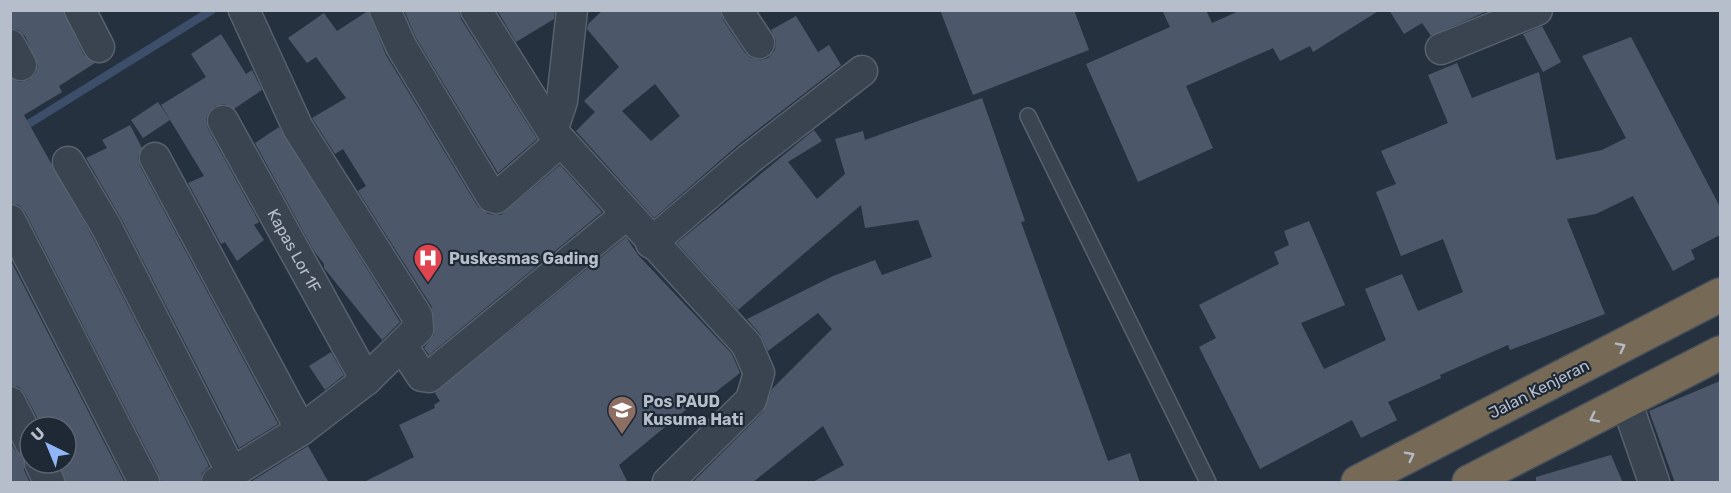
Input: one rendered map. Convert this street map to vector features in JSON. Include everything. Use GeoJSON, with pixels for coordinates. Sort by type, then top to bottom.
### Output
{"type":"FeatureCollection","features":[{"type":"Feature","properties":{"kind":"highway","name":"Jalan Kenjeran"},"geometry":{"type":"LineString","coordinates":[[1358,483],[1720,295]]}},
{"type":"Feature","properties":{"kind":"highway"},"geometry":{"type":"LineString","coordinates":[[1469,483],[1720,353]]}},
{"type":"Feature","properties":{"kind":"street"},"geometry":{"type":"LineString","coordinates":[[80,10],[99,47]]}},
{"type":"Feature","properties":{"kind":"street"},"geometry":{"type":"LineString","coordinates":[[385,10],[401,46],[492,197],[496,198],[556,137],[572,10]]}},
{"type":"Feature","properties":{"kind":"street"},"geometry":{"type":"LineString","coordinates":[[476,10],[556,137],[747,345],[755,360],[759,373],[751,400],[668,483]]}},
{"type":"Feature","properties":{"kind":"street"},"geometry":{"type":"LineString","coordinates":[[737,10],[759,43]]}},
{"type":"Feature","properties":{"kind":"street"},"geometry":{"type":"LineString","coordinates":[[1441,49],[1537,10]]}},
{"type":"Feature","properties":{"kind":"street"},"geometry":{"type":"LineString","coordinates":[[68,162],[107,228],[225,478],[301,430],[366,380],[418,329],[417,316],[297,128],[247,17]]}},
{"type":"Feature","properties":{"kind":"street"},"geometry":{"type":"LineString","coordinates":[[651,243],[749,159],[862,71]]}},
{"type":"Feature","properties":{"kind":"street","name":"Kapas Lor 1F"},"geometry":{"type":"LineString","coordinates":[[223,122],[366,380]]}},
{"type":"Feature","properties":{"kind":"street"},"geometry":{"type":"LineString","coordinates":[[155,158],[301,430]]}},
{"type":"Feature","properties":{"kind":"street"},"geometry":{"type":"LineString","coordinates":[[402,346],[422,376],[428,378],[627,214]]}},
{"type":"Feature","properties":{"kind":"street"},"geometry":{"type":"LineString","coordinates":[[10,220],[144,483]]}},
{"type":"Feature","properties":{"kind":"street"},"geometry":{"type":"LineString","coordinates":[[1626,401],[1654,483]]}},
{"type":"Feature","properties":{"kind":"street"},"geometry":{"type":"LineString","coordinates":[[10,402],[18,418]]}},
{"type":"Feature","properties":{"kind":"lane"},"geometry":{"type":"LineString","coordinates":[[1028,116],[1208,483]]}},
{"type":"Feature","properties":{"kind":"building"},"geometry":{"type":"Polygon","coordinates":[[[10,10],[63,10],[84,55],[95,63],[59,86],[62,92],[24,115],[92,236],[209,466],[202,473],[200,483],[161,483],[159,474],[25,212],[19,205],[10,203],[10,78],[20,82],[29,80],[36,73],[38,65],[25,36],[18,30],[10,28],[10,10]]]}},
{"type":"Feature","properties":{"kind":"building"},"geometry":{"type":"Polygon","coordinates":[[[404,10],[459,10],[461,19],[537,139],[498,173],[416,38],[404,10]]]}},
{"type":"Feature","properties":{"kind":"building"},"geometry":{"type":"Polygon","coordinates":[[[497,10],[555,10],[554,19],[516,42],[497,10]]]}},
{"type":"Feature","properties":{"kind":"building"},"geometry":{"type":"Polygon","coordinates":[[[603,10],[720,10],[723,20],[745,53],[751,58],[760,60],[768,58],[775,50],[776,41],[771,30],[796,16],[818,52],[829,45],[841,65],[738,145],[654,218],[576,131],[595,112],[584,101],[619,67],[587,29],[588,24],[603,10]],[[655,84],[622,111],[651,141],[680,116],[655,84]]]}},
{"type":"Feature","properties":{"kind":"building"},"geometry":{"type":"Polygon","coordinates":[[[940,10],[1074,10],[1089,50],[973,95],[940,10]]]}},
{"type":"Feature","properties":{"kind":"building"},"geometry":{"type":"Polygon","coordinates":[[[1162,10],[1206,10],[1212,23],[1241,10],[1380,10],[1313,52],[1310,46],[1280,61],[1273,48],[1186,86],[1213,148],[1138,182],[1086,64],[1170,27],[1162,10]]]}},
{"type":"Feature","properties":{"kind":"building"},"geometry":{"type":"Polygon","coordinates":[[[1389,10],[1490,10],[1431,36],[1422,23],[1404,34],[1389,10]]]}},
{"type":"Feature","properties":{"kind":"building"},"geometry":{"type":"Polygon","coordinates":[[[368,11],[386,55],[478,207],[488,214],[501,215],[560,165],[602,212],[429,355],[424,348],[434,335],[432,307],[358,191],[366,186],[343,149],[335,154],[312,118],[346,98],[316,57],[307,63],[288,38],[324,13],[337,31],[368,11]]]}},
{"type":"Feature","properties":{"kind":"building"},"geometry":{"type":"Polygon","coordinates":[[[1542,26],[1561,62],[1543,72],[1523,34],[1542,26]]]}},
{"type":"Feature","properties":{"kind":"building"},"geometry":{"type":"Polygon","coordinates":[[[221,34],[246,74],[252,70],[262,90],[234,109],[224,104],[215,106],[209,112],[206,120],[208,129],[259,222],[254,225],[264,240],[237,261],[225,242],[221,244],[188,183],[204,176],[161,105],[206,77],[191,54],[221,34]]]}},
{"type":"Feature","properties":{"kind":"building"},"geometry":{"type":"Polygon","coordinates":[[[1631,37],[1720,207],[1720,235],[1691,250],[1695,259],[1673,271],[1633,196],[1596,214],[1567,219],[1605,314],[1510,350],[1508,345],[1440,375],[1441,378],[1388,402],[1397,420],[1361,438],[1352,420],[1260,469],[1199,347],[1216,338],[1199,305],[1279,264],[1274,252],[1289,245],[1284,231],[1309,221],[1345,305],[1301,323],[1324,369],[1386,340],[1365,289],[1402,274],[1418,311],[1463,292],[1443,239],[1401,256],[1376,192],[1396,184],[1381,151],[1448,123],[1428,75],[1457,63],[1472,98],[1539,72],[1556,160],[1602,150],[1626,138],[1582,56],[1631,37]]]}},
{"type":"Feature","properties":{"kind":"building"},"geometry":{"type":"Polygon","coordinates":[[[982,98],[1025,221],[1021,222],[1108,461],[1130,453],[1140,483],[811,483],[844,465],[823,426],[752,483],[692,483],[763,412],[772,389],[832,329],[818,313],[768,351],[760,334],[747,319],[833,276],[875,260],[882,275],[932,257],[918,220],[865,228],[861,205],[738,310],[677,243],[814,130],[822,141],[788,162],[817,199],[845,174],[835,139],[863,131],[865,140],[982,98]]]}},
{"type":"Feature","properties":{"kind":"building"},"geometry":{"type":"Polygon","coordinates":[[[158,102],[170,120],[143,138],[131,120],[158,102]]]}},
{"type":"Feature","properties":{"kind":"building"},"geometry":{"type":"Polygon","coordinates":[[[130,125],[142,148],[138,157],[140,166],[278,424],[239,448],[122,220],[86,158],[107,148],[102,140],[130,125]]]}},
{"type":"Feature","properties":{"kind":"building"},"geometry":{"type":"Polygon","coordinates":[[[279,127],[400,322],[382,340],[324,268],[324,264],[314,251],[255,143],[279,127]]]}},
{"type":"Feature","properties":{"kind":"building"},"geometry":{"type":"Polygon","coordinates":[[[626,237],[638,255],[732,354],[740,373],[708,398],[705,394],[619,465],[628,483],[362,483],[414,457],[399,425],[435,408],[434,405],[440,401],[435,393],[626,237]]]}},
{"type":"Feature","properties":{"kind":"building"},"geometry":{"type":"Polygon","coordinates":[[[10,259],[125,483],[66,483],[63,475],[78,475],[78,415],[36,415],[19,387],[10,385],[10,259]]]}},
{"type":"Feature","properties":{"kind":"building"},"geometry":{"type":"Polygon","coordinates":[[[331,352],[344,375],[325,390],[309,366],[331,352]]]}},
{"type":"Feature","properties":{"kind":"building"},"geometry":{"type":"Polygon","coordinates":[[[1720,381],[1720,483],[1675,483],[1649,411],[1720,381]]]}},
{"type":"Feature","properties":{"kind":"building"},"geometry":{"type":"Polygon","coordinates":[[[10,442],[18,453],[18,475],[26,475],[30,483],[10,483],[10,442]]]}},
{"type":"Feature","properties":{"kind":"building"},"geometry":{"type":"Polygon","coordinates":[[[308,446],[329,483],[249,483],[308,446]]]}},
{"type":"Feature","properties":{"kind":"building"},"geometry":{"type":"Polygon","coordinates":[[[1611,455],[1623,483],[1536,483],[1536,477],[1611,455]]]}},
{"type":"Feature","properties":{"kind":"waterway"},"geometry":{"type":"LineString","coordinates":[[22,128],[212,10]]}},
{"type":"Feature","properties":{"kind":"place","name":"Puskesmas Gading"},"geometry":{"type":"Point","coordinates":[428,284]}},
{"type":"Feature","properties":{"kind":"place","name":"Pos PAUD Kusuma Hati"},"geometry":{"type":"Point","coordinates":[622,436]}}]}
